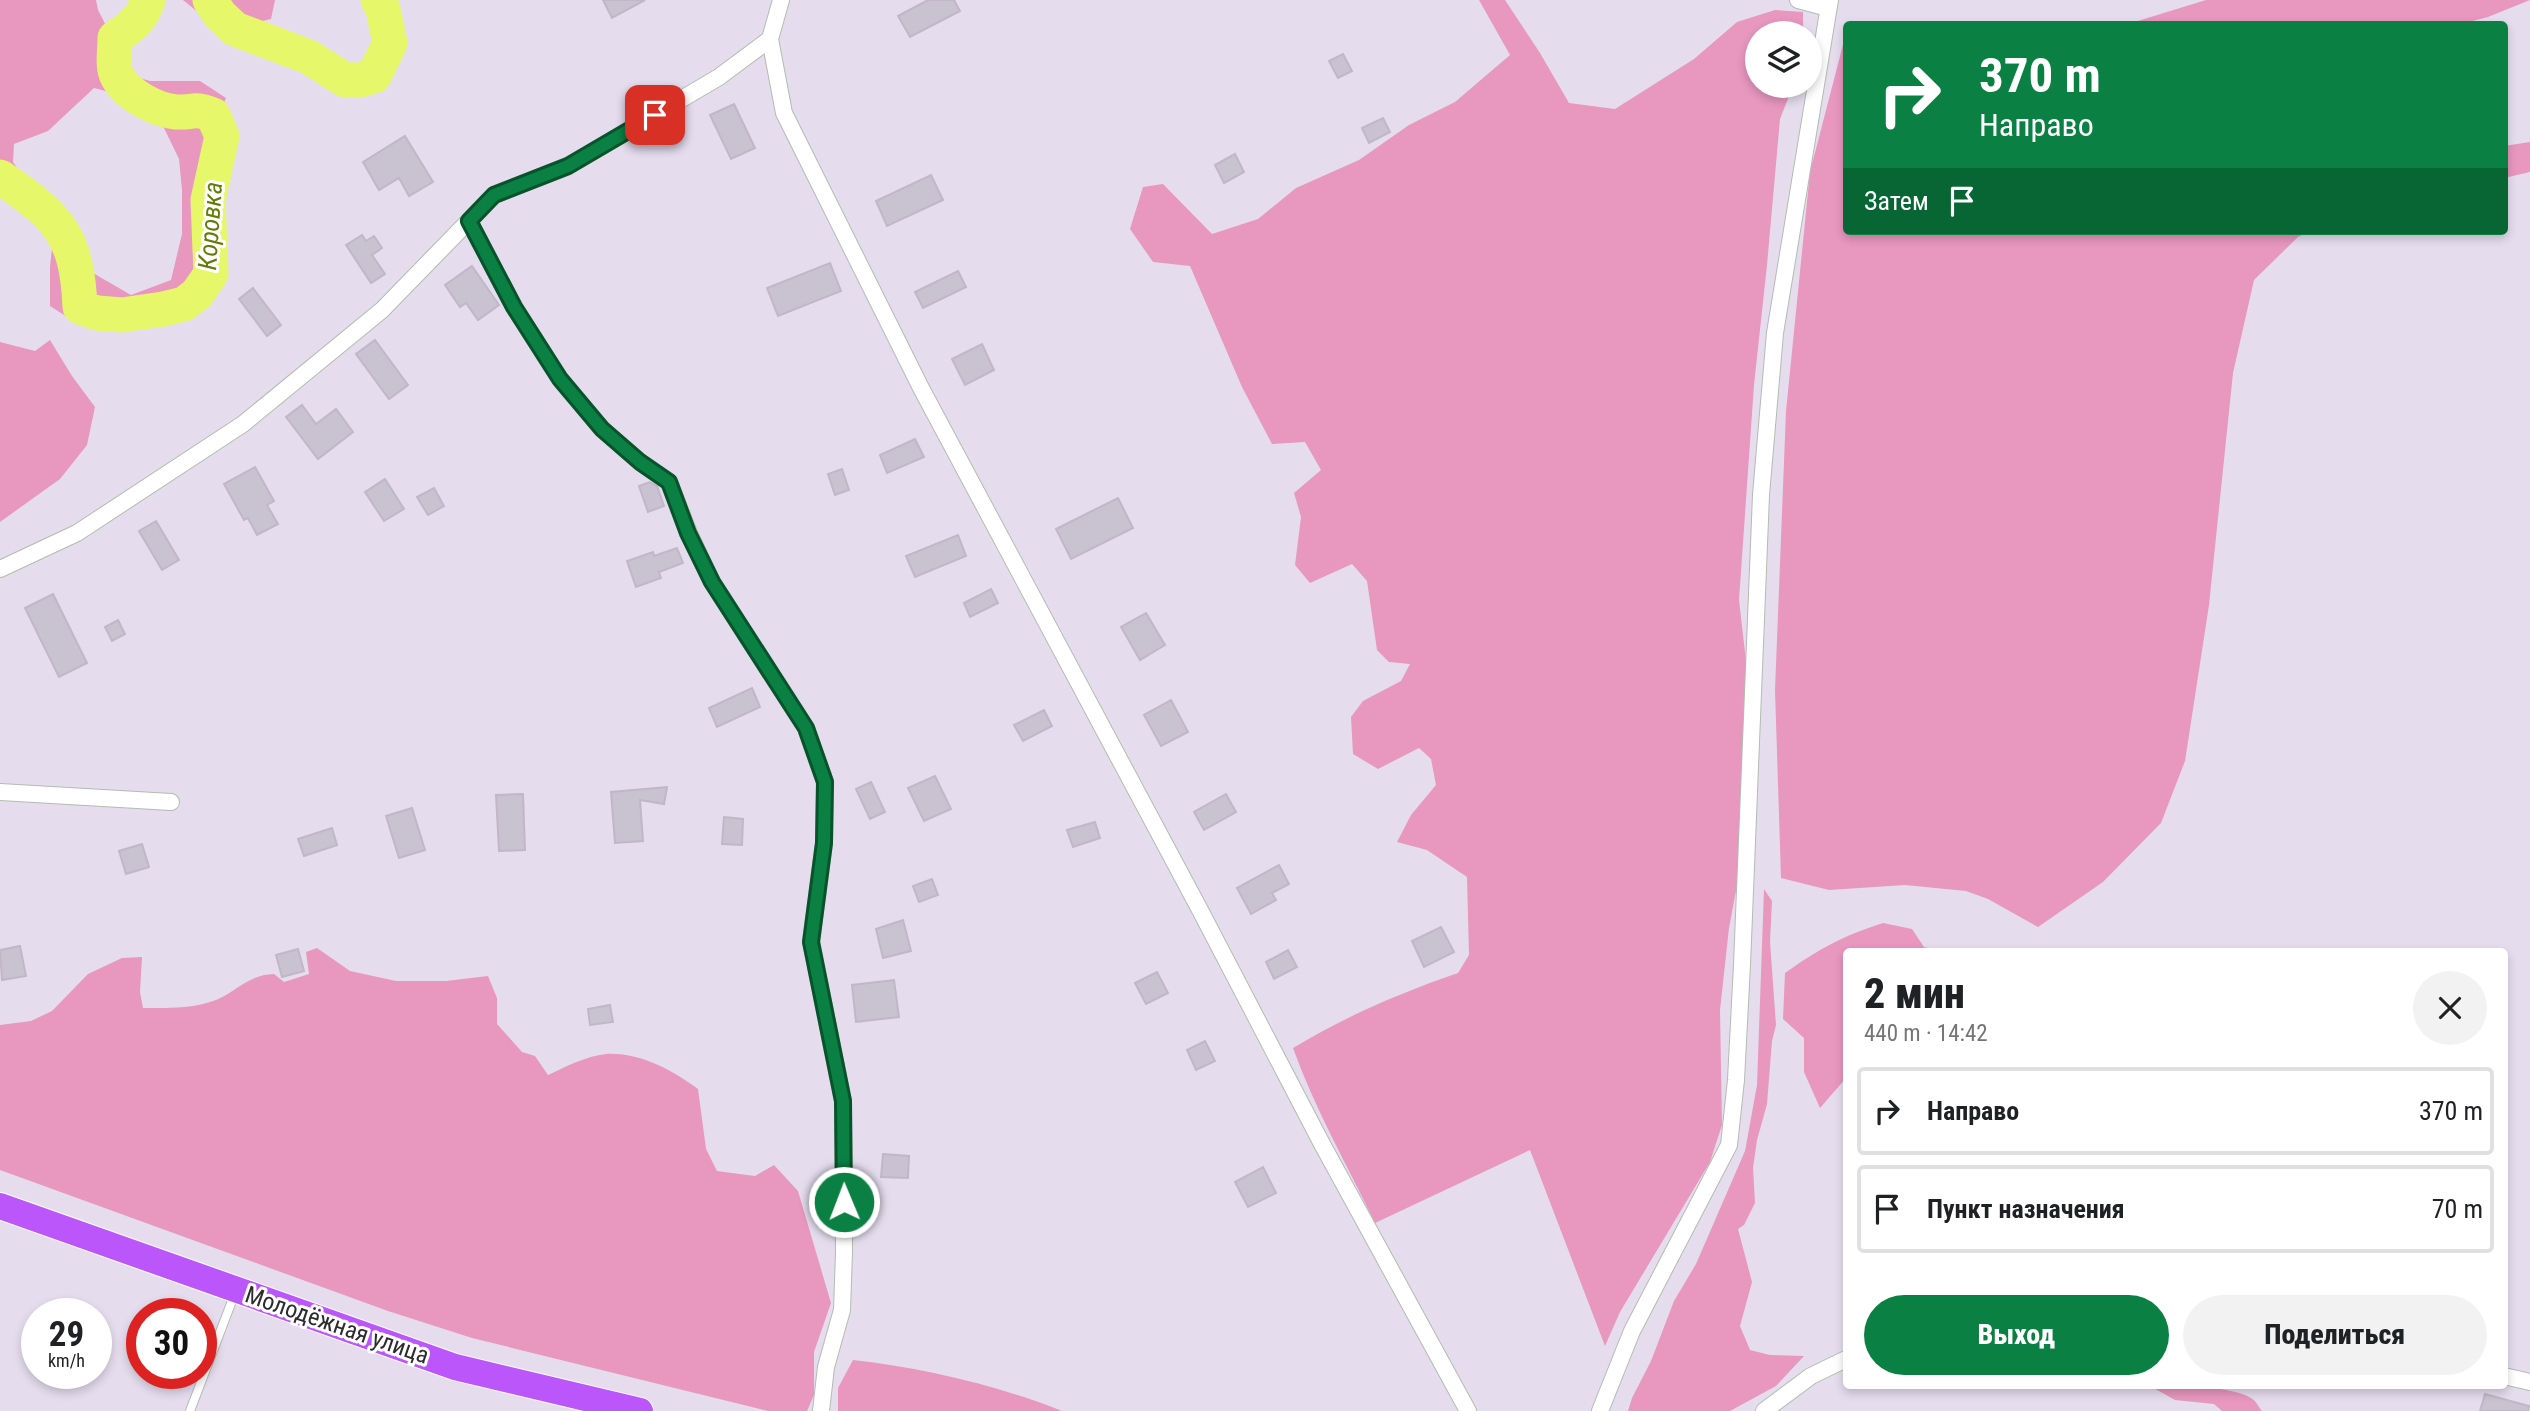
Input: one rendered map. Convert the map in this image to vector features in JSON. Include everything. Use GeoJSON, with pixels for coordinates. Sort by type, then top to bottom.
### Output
{"type":"FeatureCollection","features":[{"type":"Feature","properties":{"kind":"main road","name":"Молодёжная улица"},"geometry":{"type":"LineString","coordinates":[[0,1206],[455,1367],[640,1411]]}},
{"type":"Feature","properties":{"kind":"street"},"geometry":{"type":"LineString","coordinates":[[781,0],[770,39],[784,113],[921,388],[1194,898],[1322,1144],[1468,1411]]}},
{"type":"Feature","properties":{"kind":"street"},"geometry":{"type":"LineString","coordinates":[[1600,1411],[1632,1331],[1729,1145],[1738,1041],[1753,744],[1761,495],[1775,333],[1829,4],[1798,0]]}},
{"type":"Feature","properties":{"kind":"street"},"geometry":{"type":"LineString","coordinates":[[0,569],[77,533],[243,425],[382,310],[494,195],[568,166],[719,77],[770,39]]}},
{"type":"Feature","properties":{"kind":"street"},"geometry":{"type":"LineString","coordinates":[[469,221],[514,307],[560,379],[602,429],[640,462],[669,482],[688,533],[712,582],[806,728],[825,782],[824,843],[811,942],[843,1101],[844,1252],[842,1310],[826,1367],[821,1411]]}},
{"type":"Feature","properties":{"kind":"street"},"geometry":{"type":"LineString","coordinates":[[0,792],[170,802]]}},
{"type":"Feature","properties":{"kind":"street"},"geometry":{"type":"LineString","coordinates":[[1764,1411],[1811,1376],[1843,1360]]}},
{"type":"Feature","properties":{"kind":"street"},"geometry":{"type":"LineString","coordinates":[[2508,1377],[2530,1382]]}},
{"type":"Feature","properties":{"kind":"lane"},"geometry":{"type":"LineString","coordinates":[[190,1411],[236,1290]]}},
{"type":"Feature","properties":{"kind":"shaded area"},"geometry":{"type":"Polygon","coordinates":[[[0,0],[96,0],[98,10],[113,39],[108,69],[150,81],[200,81],[226,98],[218,116],[230,150],[223,177],[222,232],[213,274],[189,305],[151,318],[75,322],[50,306],[54,228],[69,231],[86,269],[131,295],[171,280],[182,234],[179,159],[164,128],[117,94],[94,88],[48,131],[14,144],[13,162],[22,175],[0,189],[0,0]]]}},
{"type":"Feature","properties":{"kind":"shaded area"},"geometry":{"type":"Polygon","coordinates":[[[183,0],[275,0],[271,19],[221,31],[183,0]]]}},
{"type":"Feature","properties":{"kind":"shaded area"},"geometry":{"type":"Polygon","coordinates":[[[1479,0],[1505,0],[1569,103],[1615,109],[1694,59],[1737,22],[1775,10],[1803,12],[1803,21],[1745,21],[1745,98],[1788,98],[1780,119],[1754,385],[1739,600],[1747,670],[1744,848],[1729,928],[1720,1010],[1722,1125],[1710,1162],[1620,1312],[1605,1346],[1530,1150],[1375,1223],[1311,1093],[1293,1048],[1374,1006],[1458,973],[1469,955],[1467,877],[1427,850],[1397,842],[1411,815],[1436,785],[1431,759],[1419,748],[1378,769],[1353,754],[1351,717],[1363,701],[1401,681],[1410,664],[1389,662],[1377,650],[1367,581],[1352,564],[1310,583],[1295,565],[1301,517],[1294,493],[1321,470],[1305,442],[1272,444],[1242,387],[1190,266],[1153,262],[1130,229],[1143,187],[1163,184],[1212,234],[1258,219],[1296,188],[1359,160],[1409,125],[1455,102],[1510,55],[1479,0]]]}},
{"type":"Feature","properties":{"kind":"shaded area"},"geometry":{"type":"Polygon","coordinates":[[[2206,0],[2530,0],[2473,21],[2138,21],[2206,0]]]}},
{"type":"Feature","properties":{"kind":"shaded area"},"geometry":{"type":"Polygon","coordinates":[[[1843,45],[1843,235],[2302,235],[2254,280],[2233,373],[2209,605],[2185,761],[2161,823],[2103,882],[2038,927],[1988,899],[1966,891],[1905,885],[1829,890],[1781,878],[1775,690],[1786,411],[1810,172],[1843,45]]]}},
{"type":"Feature","properties":{"kind":"shaded area"},"geometry":{"type":"Polygon","coordinates":[[[2530,142],[2530,172],[2508,177],[2508,145],[2530,142]]]}},
{"type":"Feature","properties":{"kind":"shaded area"},"geometry":{"type":"Polygon","coordinates":[[[50,340],[95,407],[87,445],[60,479],[0,522],[0,342],[35,351],[50,340]]]}},
{"type":"Feature","properties":{"kind":"shaded area"},"geometry":{"type":"Polygon","coordinates":[[[1764,889],[1772,901],[1770,942],[1776,1025],[1772,1041],[1767,1104],[1753,1168],[1755,1203],[1744,1225],[1738,1229],[1752,1282],[1740,1326],[1750,1350],[1770,1355],[1804,1356],[1776,1386],[1730,1411],[1628,1411],[1674,1301],[1696,1264],[1745,1151],[1757,1085],[1764,889]]]}},
{"type":"Feature","properties":{"kind":"shaded area"},"geometry":{"type":"Polygon","coordinates":[[[1883,923],[1912,929],[1927,948],[1843,948],[1843,1081],[1820,1108],[1804,1072],[1804,1038],[1783,1019],[1785,973],[1831,944],[1883,923]]]}},
{"type":"Feature","properties":{"kind":"shaded area"},"geometry":{"type":"Polygon","coordinates":[[[317,948],[350,971],[396,981],[446,981],[488,976],[497,998],[497,1024],[522,1052],[535,1056],[548,1075],[591,1057],[618,1054],[655,1064],[698,1089],[706,1149],[717,1171],[755,1176],[774,1165],[798,1191],[831,1303],[814,1352],[814,1395],[807,1411],[768,1411],[472,1338],[388,1311],[0,1170],[0,1025],[31,1021],[52,1011],[88,974],[122,958],[142,957],[140,992],[143,1008],[177,1008],[219,999],[248,981],[264,975],[274,974],[284,982],[309,974],[306,952],[317,948]]]}},
{"type":"Feature","properties":{"kind":"shaded area"},"geometry":{"type":"Polygon","coordinates":[[[853,1360],[959,1379],[1062,1411],[838,1411],[838,1388],[853,1360]]]}},
{"type":"Feature","properties":{"kind":"shaded area"},"geometry":{"type":"Polygon","coordinates":[[[2155,1389],[2230,1391],[2251,1398],[2262,1411],[2222,1411],[2214,1404],[2175,1400],[2155,1389]]]}},
{"type":"Feature","properties":{"kind":"building"},"geometry":{"type":"Polygon","coordinates":[[[603,0],[645,0],[612,18],[603,0]]]}},
{"type":"Feature","properties":{"kind":"building"},"geometry":{"type":"Polygon","coordinates":[[[928,0],[954,0],[960,11],[910,37],[898,16],[928,0]]]}},
{"type":"Feature","properties":{"kind":"building"},"geometry":{"type":"Polygon","coordinates":[[[1343,54],[1352,71],[1338,78],[1329,61],[1343,54]]]}},
{"type":"Feature","properties":{"kind":"building"},"geometry":{"type":"Polygon","coordinates":[[[734,104],[755,148],[731,159],[710,115],[734,104]]]}},
{"type":"Feature","properties":{"kind":"building"},"geometry":{"type":"Polygon","coordinates":[[[1383,118],[1390,132],[1369,143],[1362,128],[1383,118]]]}},
{"type":"Feature","properties":{"kind":"building"},"geometry":{"type":"Polygon","coordinates":[[[405,136],[433,182],[409,196],[399,178],[379,190],[363,162],[405,136]]]}},
{"type":"Feature","properties":{"kind":"building"},"geometry":{"type":"Polygon","coordinates":[[[1235,154],[1244,172],[1224,183],[1215,165],[1235,154]]]}},
{"type":"Feature","properties":{"kind":"building"},"geometry":{"type":"Polygon","coordinates":[[[931,175],[943,200],[887,226],[876,201],[931,175]]]}},
{"type":"Feature","properties":{"kind":"building"},"geometry":{"type":"Polygon","coordinates":[[[362,235],[366,241],[374,236],[382,248],[372,255],[385,274],[371,283],[346,245],[362,235]]]}},
{"type":"Feature","properties":{"kind":"building"},"geometry":{"type":"Polygon","coordinates":[[[830,263],[841,291],[778,316],[767,288],[830,263]]]}},
{"type":"Feature","properties":{"kind":"building"},"geometry":{"type":"Polygon","coordinates":[[[472,266],[499,305],[478,320],[466,303],[460,307],[445,285],[472,266]]]}},
{"type":"Feature","properties":{"kind":"building"},"geometry":{"type":"Polygon","coordinates":[[[958,271],[966,287],[923,308],[915,292],[958,271]]]}},
{"type":"Feature","properties":{"kind":"building"},"geometry":{"type":"Polygon","coordinates":[[[253,288],[281,325],[267,336],[239,299],[253,288]]]}},
{"type":"Feature","properties":{"kind":"building"},"geometry":{"type":"Polygon","coordinates":[[[375,340],[408,385],[389,399],[356,354],[375,340]]]}},
{"type":"Feature","properties":{"kind":"building"},"geometry":{"type":"Polygon","coordinates":[[[982,344],[994,370],[965,385],[952,359],[982,344]]]}},
{"type":"Feature","properties":{"kind":"building"},"geometry":{"type":"Polygon","coordinates":[[[302,405],[316,424],[336,409],[353,432],[318,459],[286,417],[302,405]]]}},
{"type":"Feature","properties":{"kind":"building"},"geometry":{"type":"Polygon","coordinates":[[[915,439],[924,457],[887,473],[880,455],[915,439]]]}},
{"type":"Feature","properties":{"kind":"building"},"geometry":{"type":"Polygon","coordinates":[[[255,467],[274,501],[267,505],[278,524],[257,535],[248,518],[244,520],[224,484],[255,467]]]}},
{"type":"Feature","properties":{"kind":"building"},"geometry":{"type":"Polygon","coordinates":[[[842,469],[849,490],[835,495],[828,474],[842,469]]]}},
{"type":"Feature","properties":{"kind":"building"},"geometry":{"type":"Polygon","coordinates":[[[385,479],[404,509],[384,521],[365,492],[385,479]]]}},
{"type":"Feature","properties":{"kind":"building"},"geometry":{"type":"Polygon","coordinates":[[[650,482],[657,486],[664,506],[648,512],[639,486],[650,482]]]}},
{"type":"Feature","properties":{"kind":"building"},"geometry":{"type":"Polygon","coordinates":[[[434,488],[444,506],[428,515],[417,497],[434,488]]]}},
{"type":"Feature","properties":{"kind":"building"},"geometry":{"type":"Polygon","coordinates":[[[1118,498],[1133,528],[1071,559],[1056,529],[1118,498]]]}},
{"type":"Feature","properties":{"kind":"building"},"geometry":{"type":"Polygon","coordinates":[[[156,521],[179,560],[162,570],[139,531],[156,521]]]}},
{"type":"Feature","properties":{"kind":"building"},"geometry":{"type":"Polygon","coordinates":[[[958,535],[966,556],[915,577],[906,556],[958,535]]]}},
{"type":"Feature","properties":{"kind":"building"},"geometry":{"type":"Polygon","coordinates":[[[677,548],[683,563],[659,572],[661,578],[636,587],[627,561],[653,552],[654,556],[677,548]]]}},
{"type":"Feature","properties":{"kind":"building"},"geometry":{"type":"Polygon","coordinates":[[[991,589],[998,603],[970,617],[964,603],[991,589]]]}},
{"type":"Feature","properties":{"kind":"building"},"geometry":{"type":"Polygon","coordinates":[[[53,594],[87,663],[59,677],[25,608],[53,594]]]}},
{"type":"Feature","properties":{"kind":"building"},"geometry":{"type":"Polygon","coordinates":[[[1146,613],[1165,645],[1140,660],[1121,627],[1146,613]]]}},
{"type":"Feature","properties":{"kind":"building"},"geometry":{"type":"Polygon","coordinates":[[[118,620],[125,634],[112,641],[105,627],[118,620]]]}},
{"type":"Feature","properties":{"kind":"building"},"geometry":{"type":"Polygon","coordinates":[[[752,688],[760,707],[717,727],[709,708],[752,688]]]}},
{"type":"Feature","properties":{"kind":"building"},"geometry":{"type":"Polygon","coordinates":[[[1171,700],[1188,732],[1161,746],[1144,715],[1171,700]]]}},
{"type":"Feature","properties":{"kind":"building"},"geometry":{"type":"Polygon","coordinates":[[[1044,710],[1052,726],[1023,741],[1014,725],[1044,710]]]}},
{"type":"Feature","properties":{"kind":"building"},"geometry":{"type":"Polygon","coordinates":[[[935,776],[951,809],[924,821],[908,788],[935,776]]]}},
{"type":"Feature","properties":{"kind":"building"},"geometry":{"type":"Polygon","coordinates":[[[871,782],[885,812],[870,819],[856,789],[871,782]]]}},
{"type":"Feature","properties":{"kind":"building"},"geometry":{"type":"Polygon","coordinates":[[[667,787],[664,804],[640,800],[643,841],[615,843],[611,792],[667,787]]]}},
{"type":"Feature","properties":{"kind":"building"},"geometry":{"type":"Polygon","coordinates":[[[523,794],[525,850],[499,851],[496,795],[523,794]]]}},
{"type":"Feature","properties":{"kind":"building"},"geometry":{"type":"Polygon","coordinates":[[[1226,794],[1236,812],[1204,830],[1194,812],[1226,794]]]}},
{"type":"Feature","properties":{"kind":"building"},"geometry":{"type":"Polygon","coordinates":[[[412,808],[425,850],[399,858],[386,816],[412,808]]]}},
{"type":"Feature","properties":{"kind":"building"},"geometry":{"type":"Polygon","coordinates":[[[724,817],[743,819],[742,845],[722,844],[724,817]]]}},
{"type":"Feature","properties":{"kind":"building"},"geometry":{"type":"Polygon","coordinates":[[[1095,822],[1100,838],[1073,847],[1067,830],[1095,822]]]}},
{"type":"Feature","properties":{"kind":"building"},"geometry":{"type":"Polygon","coordinates":[[[332,828],[337,845],[304,856],[298,839],[332,828]]]}},
{"type":"Feature","properties":{"kind":"building"},"geometry":{"type":"Polygon","coordinates":[[[142,844],[149,867],[126,874],[119,851],[142,844]]]}},
{"type":"Feature","properties":{"kind":"building"},"geometry":{"type":"Polygon","coordinates":[[[1279,865],[1289,884],[1272,893],[1276,900],[1251,914],[1237,888],[1279,865]]]}},
{"type":"Feature","properties":{"kind":"building"},"geometry":{"type":"Polygon","coordinates":[[[932,879],[938,895],[919,902],[913,886],[932,879]]]}},
{"type":"Feature","properties":{"kind":"building"},"geometry":{"type":"Polygon","coordinates":[[[903,920],[911,951],[883,958],[876,929],[903,920]]]}},
{"type":"Feature","properties":{"kind":"building"},"geometry":{"type":"Polygon","coordinates":[[[1441,927],[1454,952],[1424,967],[1412,941],[1441,927]]]}},
{"type":"Feature","properties":{"kind":"building"},"geometry":{"type":"Polygon","coordinates":[[[20,946],[26,976],[2,980],[0,950],[20,946]]]}},
{"type":"Feature","properties":{"kind":"building"},"geometry":{"type":"Polygon","coordinates":[[[298,949],[304,971],[282,977],[276,955],[298,949]]]}},
{"type":"Feature","properties":{"kind":"building"},"geometry":{"type":"Polygon","coordinates":[[[1288,950],[1297,967],[1274,979],[1266,962],[1288,950]]]}},
{"type":"Feature","properties":{"kind":"building"},"geometry":{"type":"Polygon","coordinates":[[[1157,972],[1168,993],[1146,1004],[1135,983],[1157,972]]]}},
{"type":"Feature","properties":{"kind":"building"},"geometry":{"type":"Polygon","coordinates":[[[894,980],[899,1017],[856,1022],[852,985],[894,980]]]}},
{"type":"Feature","properties":{"kind":"building"},"geometry":{"type":"Polygon","coordinates":[[[610,1005],[613,1022],[590,1025],[588,1009],[610,1005]]]}},
{"type":"Feature","properties":{"kind":"building"},"geometry":{"type":"Polygon","coordinates":[[[1205,1041],[1215,1061],[1196,1070],[1187,1050],[1205,1041]]]}},
{"type":"Feature","properties":{"kind":"building"},"geometry":{"type":"Polygon","coordinates":[[[883,1154],[909,1156],[908,1178],[881,1177],[883,1154]]]}},
{"type":"Feature","properties":{"kind":"building"},"geometry":{"type":"Polygon","coordinates":[[[1263,1167],[1276,1193],[1248,1207],[1235,1182],[1263,1167]]]}},
{"type":"Feature","properties":{"kind":"building"},"geometry":{"type":"Polygon","coordinates":[[[2485,1394],[2529,1406],[2528,1411],[2480,1411],[2485,1394]]]}},
{"type":"Feature","properties":{"kind":"waterway","name":"Коровка"},"geometry":{"type":"LineString","coordinates":[[0,177],[37,204],[61,230],[69,244],[74,262],[80,307],[97,313],[122,315],[184,304],[197,294],[211,274],[208,200],[222,136],[213,115],[197,111],[168,111],[151,105],[135,95],[117,76],[114,63],[115,38],[135,22],[148,0]]}},
{"type":"Feature","properties":{"kind":"waterway","name":"Коровка"},"geometry":{"type":"LineString","coordinates":[[210,0],[220,15],[235,29],[309,57],[345,80],[374,76],[390,43],[383,9],[378,0]]}},
{"type":"Feature","properties":{"kind":"route"},"geometry":{"type":"LineString","coordinates":[[655,115],[568,166],[494,195],[469,221],[514,307],[560,379],[602,429],[640,462],[669,482],[688,533],[712,582],[806,728],[825,782],[824,843],[811,942],[843,1101],[844,1202]]}}]}
